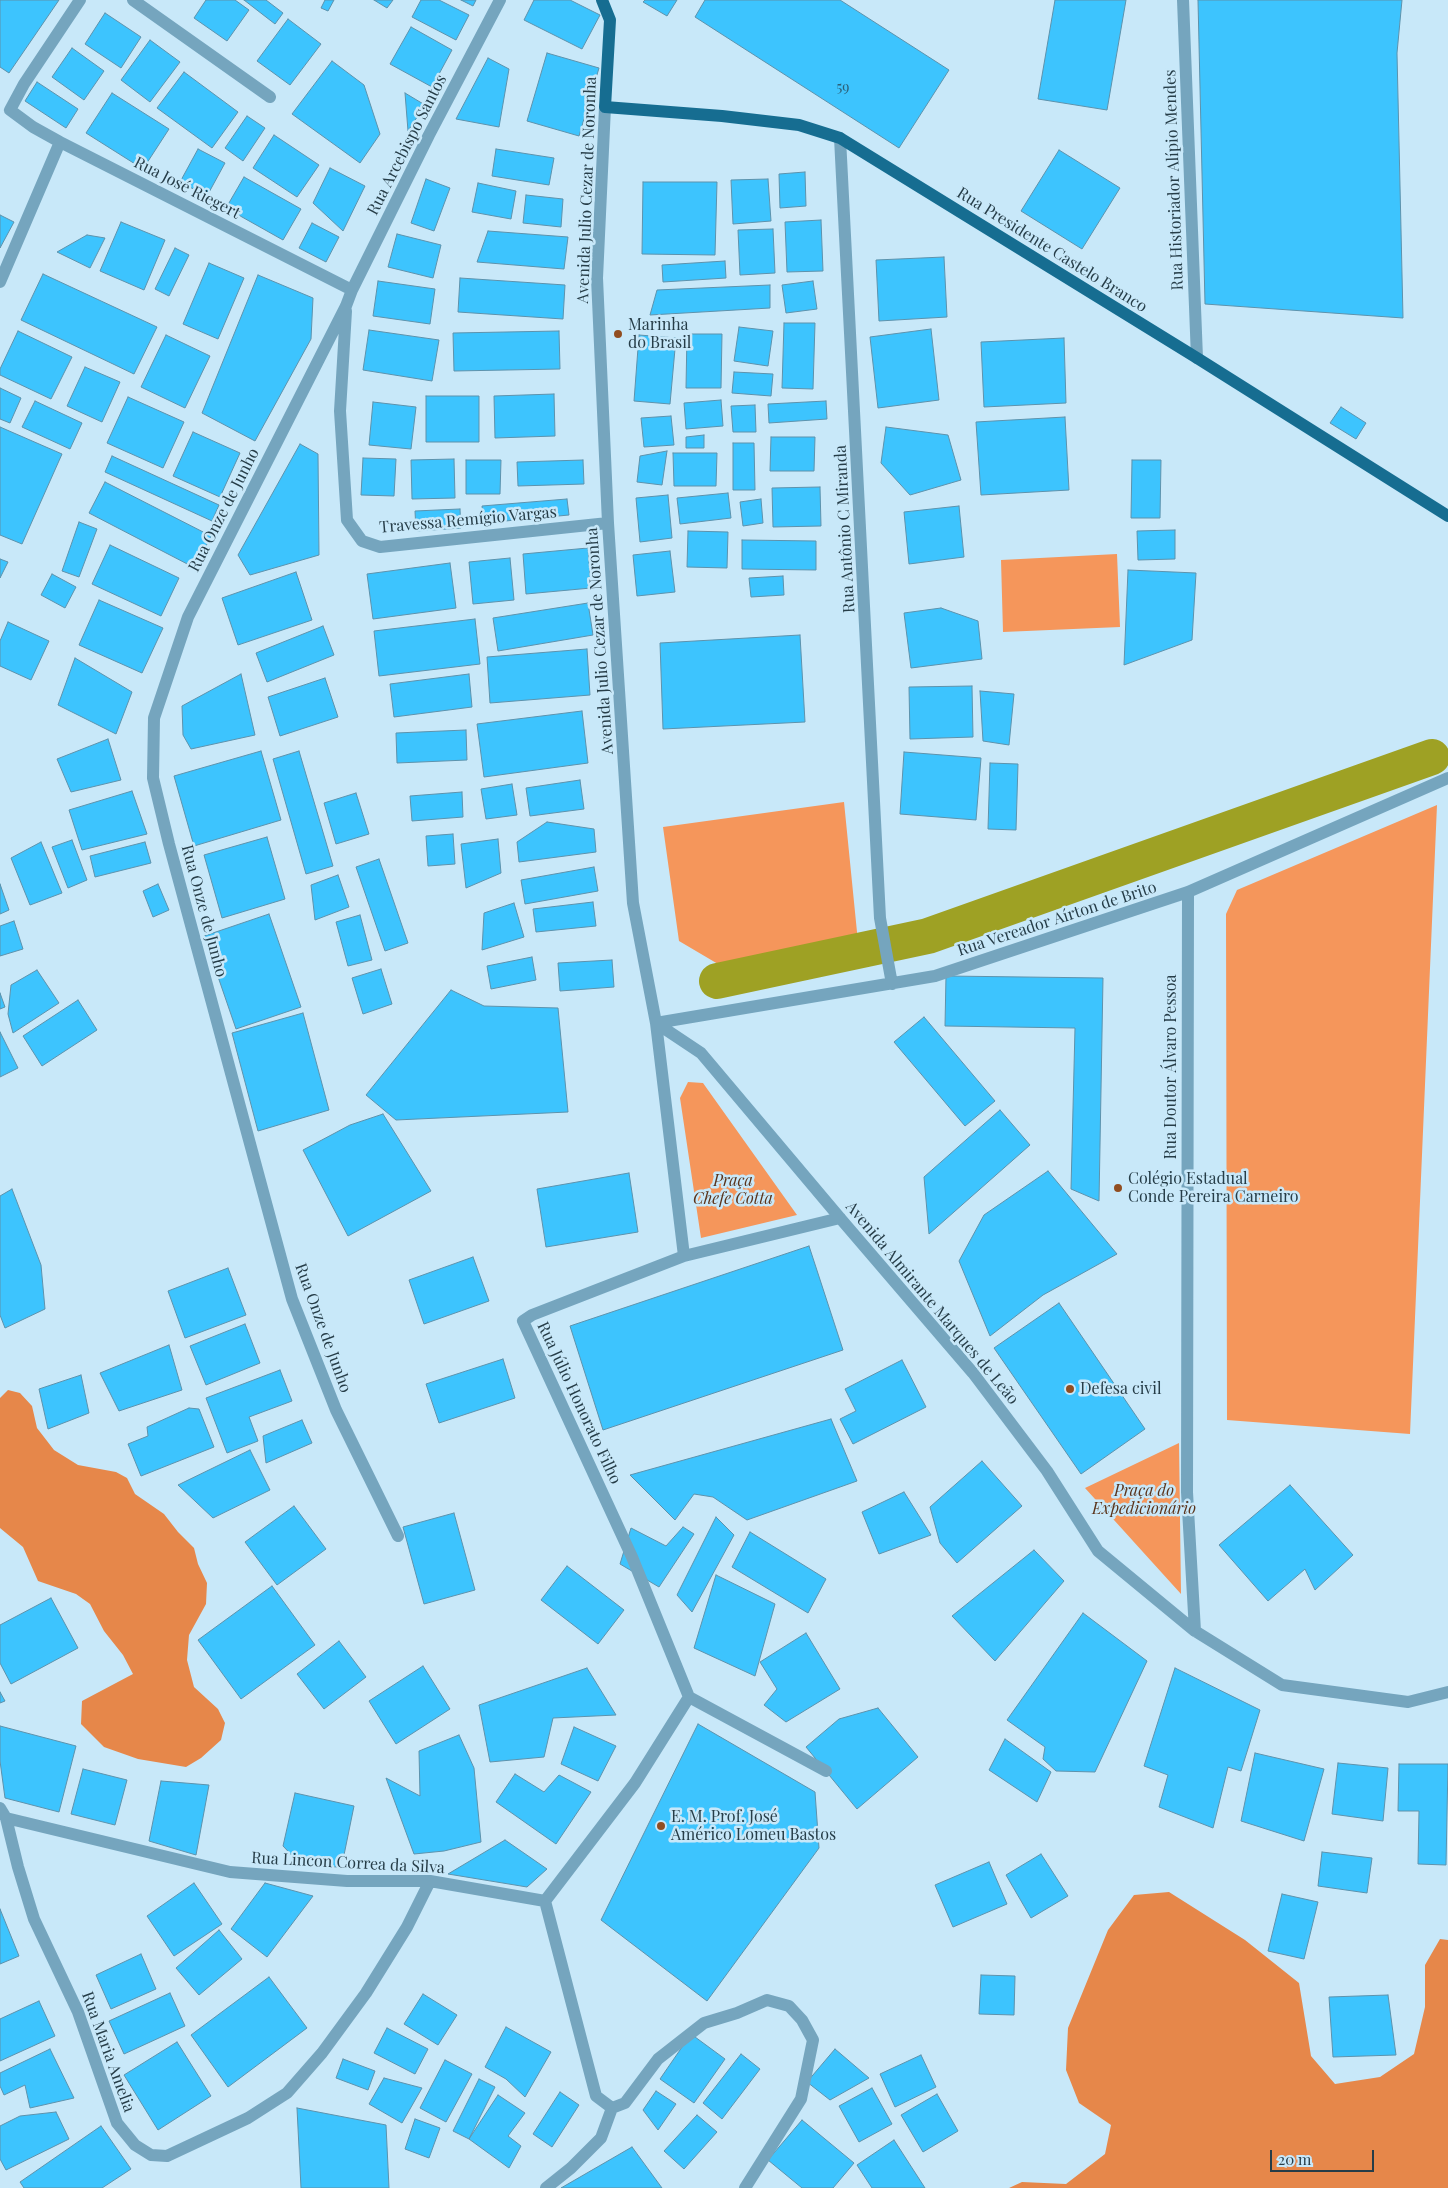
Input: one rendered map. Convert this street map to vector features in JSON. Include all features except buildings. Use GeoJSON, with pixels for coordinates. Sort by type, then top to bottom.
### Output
{"type":"FeatureCollection","features":[{"type":"Feature","properties":{"kind":"main road","name":"Avenida Julio Cezar de Noronha"},"geometry":{"type":"LineString","coordinates":[[602,0],[610,20],[605,107]]}},
{"type":"Feature","properties":{"kind":"main road","name":"Rua Presidente Castelo Branco"},"geometry":{"type":"LineString","coordinates":[[605,107],[722,116],[799,125],[840,138],[1197,358],[1448,516]]}},
{"type":"Feature","properties":{"kind":"street","name":"Rua José Riegert"},"geometry":{"type":"LineString","coordinates":[[80,0],[24,84],[10,110],[33,127],[60,142],[352,290]]}},
{"type":"Feature","properties":{"kind":"street"},"geometry":{"type":"LineString","coordinates":[[133,0],[270,97]]}},
{"type":"Feature","properties":{"kind":"street","name":"Rua Arcebispo Santos"},"geometry":{"type":"LineString","coordinates":[[346,306],[352,290],[424,144],[500,0]]}},
{"type":"Feature","properties":{"kind":"street","name":"Rua Historiador Alípio Mendes"},"geometry":{"type":"LineString","coordinates":[[1183,0],[1197,358]]}},
{"type":"Feature","properties":{"kind":"street","name":"Avenida Julio Cezar de Noronha"},"geometry":{"type":"LineString","coordinates":[[605,107],[597,278],[608,523],[633,903],[656,1023],[684,1256]]}},
{"type":"Feature","properties":{"kind":"street","name":"Rua Antônio C Miranda"},"geometry":{"type":"LineString","coordinates":[[840,138],[880,918],[892,984]]}},
{"type":"Feature","properties":{"kind":"street"},"geometry":{"type":"LineString","coordinates":[[0,282],[60,142]]}},
{"type":"Feature","properties":{"kind":"street","name":"Travessa Remígio Vargas"},"geometry":{"type":"LineString","coordinates":[[346,306],[340,411],[347,520],[362,540],[380,547],[608,523]]}},
{"type":"Feature","properties":{"kind":"street","name":"Rua Onze de Junho"},"geometry":{"type":"LineString","coordinates":[[346,306],[188,617],[154,718],[153,778],[169,844],[292,1299],[336,1410],[398,1536]]}},
{"type":"Feature","properties":{"kind":"street","name":"Rua Vereador Aírton de Brito"},"geometry":{"type":"LineString","coordinates":[[656,1023],[935,976],[1188,892],[1448,778]]}},
{"type":"Feature","properties":{"kind":"street","name":"Rua Doutor Álvaro Pessoa"},"geometry":{"type":"LineString","coordinates":[[1188,892],[1186,1492],[1195,1632]]}},
{"type":"Feature","properties":{"kind":"street","name":"Avenida Almirante Marques de Leão"},"geometry":{"type":"LineString","coordinates":[[656,1023],[701,1053],[973,1373],[1047,1471],[1098,1551],[1195,1632],[1282,1686],[1408,1702],[1448,1692]]}},
{"type":"Feature","properties":{"kind":"street","name":"Rua Júlio Honorato Filho"},"geometry":{"type":"LineString","coordinates":[[688,1697],[632,1557],[523,1321],[532,1315],[684,1256],[840,1218]]}},
{"type":"Feature","properties":{"kind":"street"},"geometry":{"type":"LineString","coordinates":[[612,2108],[596,2096],[546,1901],[635,1783],[688,1697],[826,1771]]}},
{"type":"Feature","properties":{"kind":"street","name":"Rua Lincon Correa da Silva"},"geometry":{"type":"LineString","coordinates":[[3,1813],[230,1872],[347,1881],[430,1882],[546,1901]]}},
{"type":"Feature","properties":{"kind":"street","name":"Rua Maria Amelia"},"geometry":{"type":"LineString","coordinates":[[3,1813],[34,1919],[78,2012],[117,2123],[136,2145],[151,2155],[167,2156],[199,2142],[248,2118],[287,2092],[322,2053],[366,1993],[406,1927],[430,1882]]}},
{"type":"Feature","properties":{"kind":"street"},"geometry":{"type":"LineString","coordinates":[[546,2188],[572,2168],[601,2138],[612,2108],[625,2103],[658,2060],[704,2023],[737,2013],[767,2000],[788,2006],[802,2020],[813,2040],[801,2099],[745,2188]]}},
{"type":"Feature","properties":{"kind":"green space"},"geometry":{"type":"Polygon","coordinates":[[[1117,554],[1120,627],[1003,632],[1001,560],[1117,554]]]}},
{"type":"Feature","properties":{"kind":"green space"},"geometry":{"type":"Polygon","coordinates":[[[844,802],[858,942],[718,964],[679,941],[663,827],[844,802]]]}},
{"type":"Feature","properties":{"kind":"green space"},"geometry":{"type":"Polygon","coordinates":[[[1437,805],[1410,1434],[1227,1420],[1226,914],[1237,890],[1437,805]]]}},
{"type":"Feature","properties":{"kind":"green space","name":"Praça Chefe Cotta"},"geometry":{"type":"Polygon","coordinates":[[[688,1082],[703,1083],[797,1215],[701,1238],[680,1098],[688,1082]]]}},
{"type":"Feature","properties":{"kind":"green space","name":"Praça do Expedicionário"},"geometry":{"type":"Polygon","coordinates":[[[1179,1443],[1181,1594],[1085,1488],[1179,1443]]]}},
{"type":"Feature","properties":{"kind":"shaded area"},"geometry":{"type":"Polygon","coordinates":[[[8,1390],[20,1393],[32,1406],[37,1428],[54,1450],[78,1465],[116,1472],[127,1478],[135,1494],[164,1514],[194,1548],[198,1564],[207,1583],[206,1604],[189,1635],[187,1660],[194,1687],[218,1709],[225,1723],[221,1740],[201,1758],[186,1767],[138,1759],[104,1747],[81,1724],[82,1701],[133,1674],[123,1655],[104,1631],[90,1604],[76,1594],[38,1581],[23,1547],[0,1528],[0,1398],[8,1390]]]}},
{"type":"Feature","properties":{"kind":"shaded area"},"geometry":{"type":"Polygon","coordinates":[[[1169,1892],[1245,1940],[1299,1983],[1311,2056],[1335,2084],[1380,2077],[1414,2054],[1425,2007],[1425,1965],[1440,1939],[1448,1940],[1448,2188],[1009,2188],[1022,2182],[1066,2184],[1105,2154],[1111,2125],[1079,2103],[1066,2070],[1068,2028],[1108,1930],[1134,1895],[1169,1892]]]}},
{"type":"Feature","properties":{"kind":"waterway"},"geometry":{"type":"LineString","coordinates":[[717,981],[928,936],[1432,757]]}},
{"type":"Feature","properties":{"kind":"place","name":"Marinha do Brasil"},"geometry":{"type":"Point","coordinates":[618,334]}},
{"type":"Feature","properties":{"kind":"place","name":"Colégio Estadual Conde Pereira Carneiro"},"geometry":{"type":"Point","coordinates":[1118,1188]}},
{"type":"Feature","properties":{"kind":"place","name":"Defesa civil"},"geometry":{"type":"Point","coordinates":[1070,1389]}},
{"type":"Feature","properties":{"kind":"place","name":"E. M. Prof. José Américo Lomeu Bastos"},"geometry":{"type":"Point","coordinates":[661,1826]}}]}
